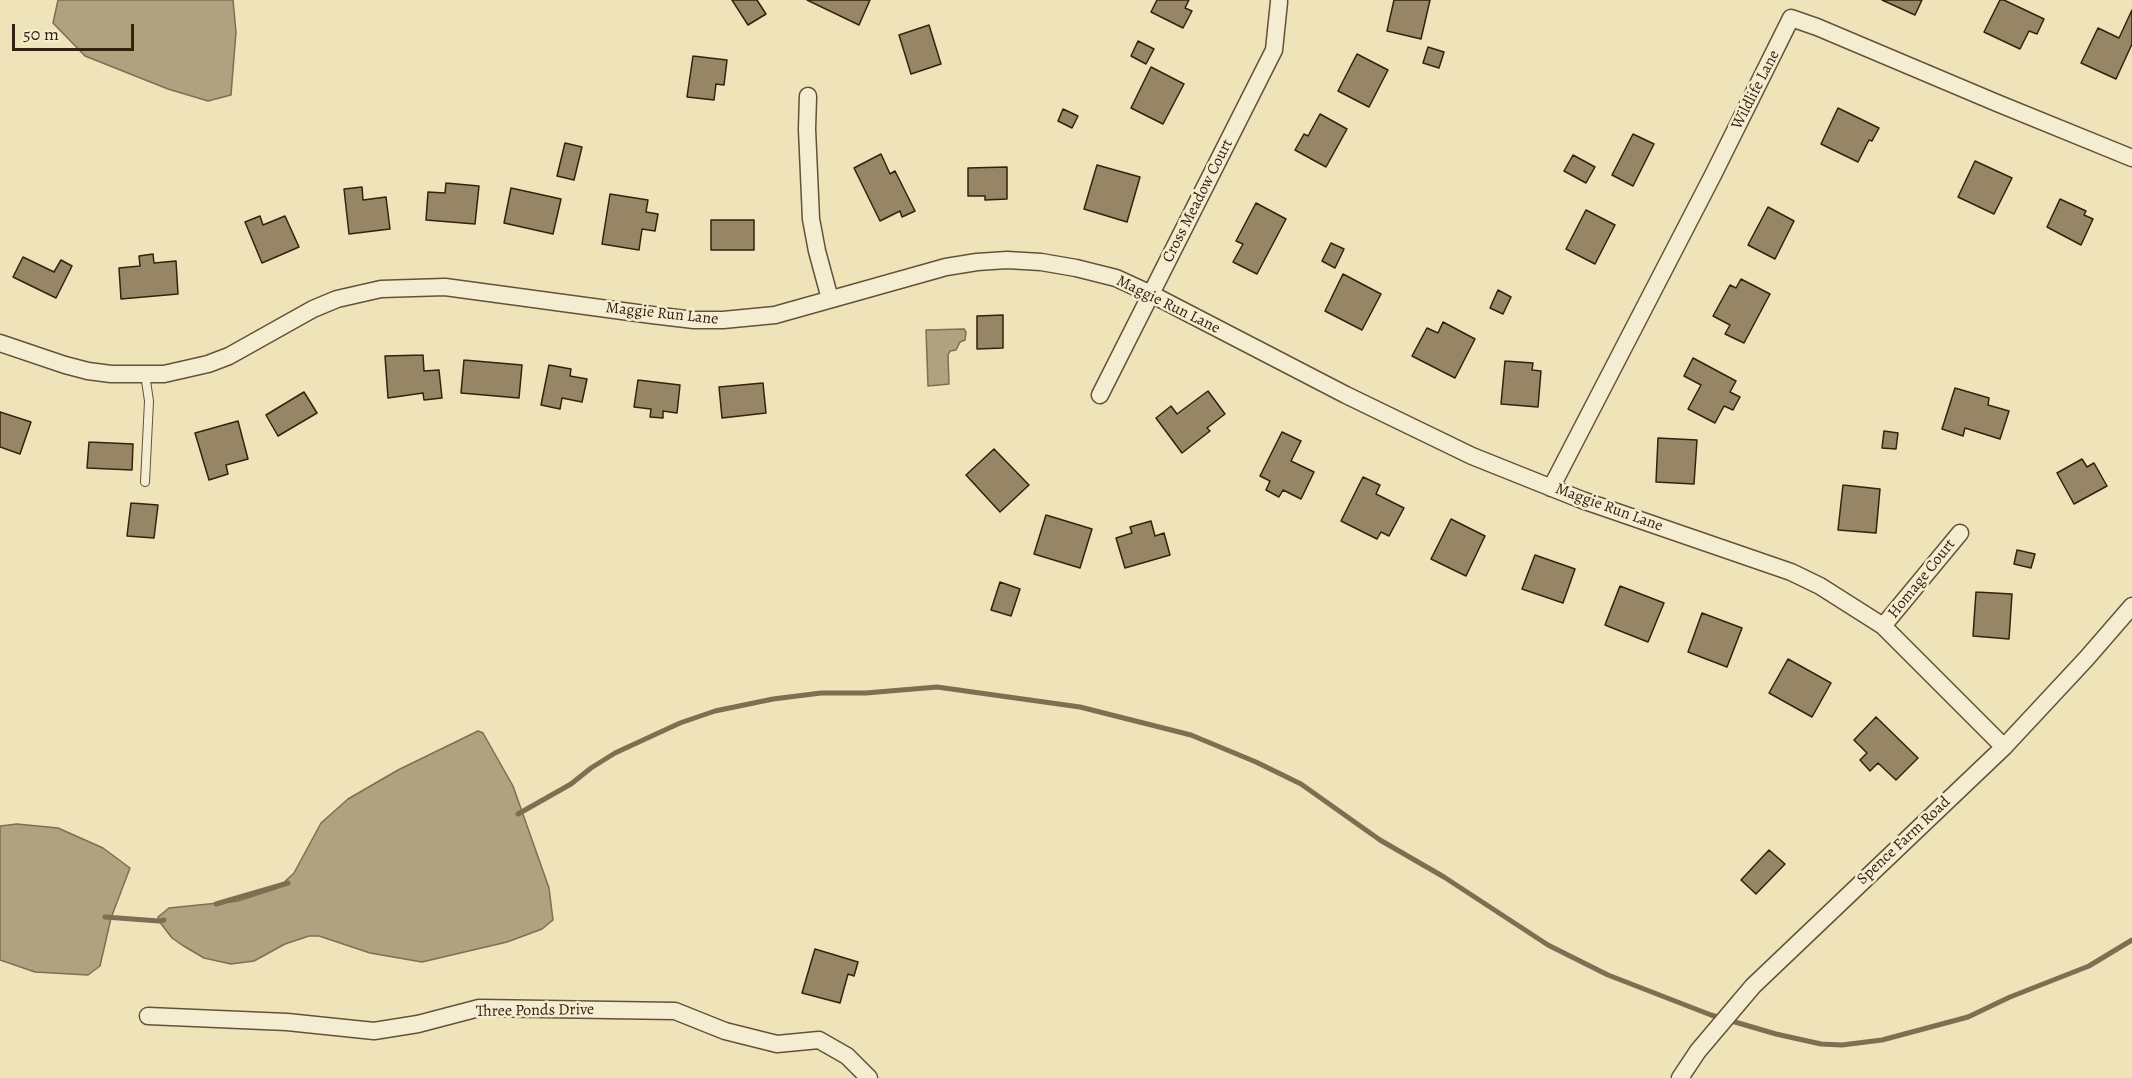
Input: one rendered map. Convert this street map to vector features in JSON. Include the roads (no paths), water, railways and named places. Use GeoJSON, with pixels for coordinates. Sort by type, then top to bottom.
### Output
{"type":"FeatureCollection","features":[{"type":"Feature","properties":{"kind":"street","name":"Cross Meadow Court"},"geometry":{"type":"LineString","coordinates":[[1100,395],[1274,50],[1279,2]]}},
{"type":"Feature","properties":{"kind":"street","name":"Wildlife Lane"},"geometry":{"type":"LineString","coordinates":[[1551,488],[1713,175],[1791,18],[2132,158]]}},
{"type":"Feature","properties":{"kind":"street"},"geometry":{"type":"LineString","coordinates":[[808,96],[807,129],[811,219],[830,299]]}},
{"type":"Feature","properties":{"kind":"street","name":"Maggie Run Lane"},"geometry":{"type":"LineString","coordinates":[[0,343],[88,371],[111,374],[164,374],[208,364],[249,346],[281,326],[321,306],[338,299],[381,289],[445,287],[694,320],[747,319],[775,315],[946,267],[977,262],[1007,260],[1041,262],[1076,268],[1116,278],[1151,294],[1428,436],[1551,488],[1791,572],[1848,602],[1883,626],[2004,747]]}},
{"type":"Feature","properties":{"kind":"street","name":"Homage Court"},"geometry":{"type":"LineString","coordinates":[[1883,626],[1960,533]]}},
{"type":"Feature","properties":{"kind":"street","name":"Spence Farm Road"},"geometry":{"type":"LineString","coordinates":[[1680,1078],[1698,1051],[1753,986],[2004,747],[2086,660],[2132,606]]}},
{"type":"Feature","properties":{"kind":"street","name":"Three Ponds Drive"},"geometry":{"type":"LineString","coordinates":[[148,1016],[287,1022],[374,1031],[418,1024],[479,1008],[675,1011],[725,1031],[777,1044],[819,1040],[847,1056],[869,1078]]}},
{"type":"Feature","properties":{"kind":"lane"},"geometry":{"type":"LineString","coordinates":[[145,374],[149,401],[145,482]]}},
{"type":"Feature","properties":{"kind":"waterway"},"geometry":{"type":"LineString","coordinates":[[518,814],[571,784],[615,753],[680,723],[715,711],[773,699],[821,693],[866,693],[937,687],[1080,707],[1191,735],[1301,784],[1380,840],[1444,877],[1548,945],[1608,975],[1711,1015],[1776,1034],[1821,1044],[1842,1045],[1882,1040],[1968,1017],[2010,997],[2089,966],[2132,940]]}},
{"type":"Feature","properties":{"kind":"waterway"},"geometry":{"type":"LineString","coordinates":[[216,904],[288,883]]}},
{"type":"Feature","properties":{"kind":"waterway"},"geometry":{"type":"LineString","coordinates":[[105,917],[164,920]]}}]}
